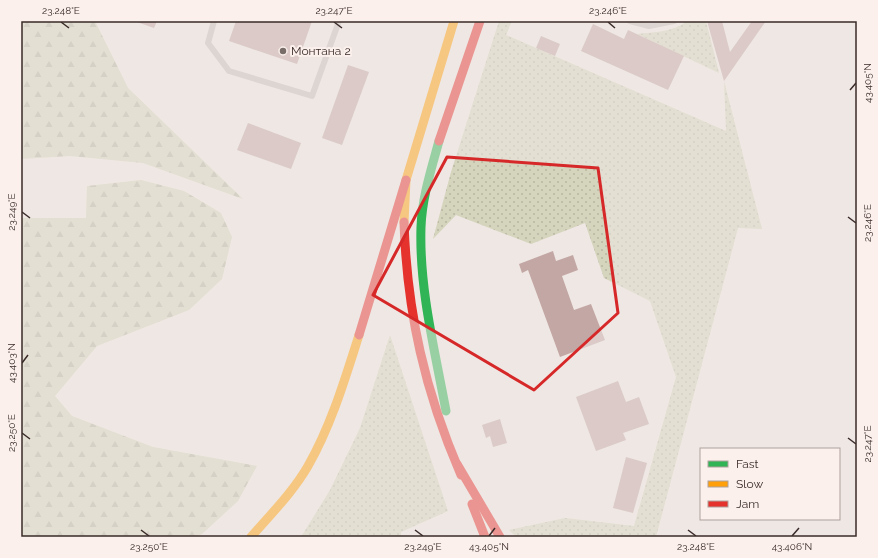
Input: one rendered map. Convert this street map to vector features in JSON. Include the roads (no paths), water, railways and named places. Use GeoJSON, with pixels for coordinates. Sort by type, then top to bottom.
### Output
{"type":"FeatureCollection","features":[{"type":"Feature","properties":{"kind":"main road"},"geometry":{"type":"LineString","coordinates":[[251,537],[288,495],[308,466],[325,431],[350,364],[447,39],[454,21]]}},
{"type":"Feature","properties":{"kind":"main road"},"geometry":{"type":"LineString","coordinates":[[480,21],[430,172],[426,187],[421,226],[424,291],[457,464],[500,537]]}},
{"type":"Feature","properties":{"kind":"main road"},"geometry":{"type":"LineString","coordinates":[[406,180],[404,223],[408,295],[422,366],[447,443],[457,464],[485,537]]}},
{"type":"Feature","properties":{"kind":"lane"},"geometry":{"type":"LineString","coordinates":[[214,21],[208,43],[229,71],[312,96],[340,21]]}},
{"type":"Feature","properties":{"kind":"lane"},"geometry":{"type":"LineString","coordinates":[[447,39],[450,21]]}},
{"type":"Feature","properties":{"kind":"lane"},"geometry":{"type":"LineString","coordinates":[[630,21],[649,26],[674,21]]}},
{"type":"Feature","properties":{"kind":"place","name":"Монтана 2"},"geometry":{"type":"Point","coordinates":[283,51]}}]}
